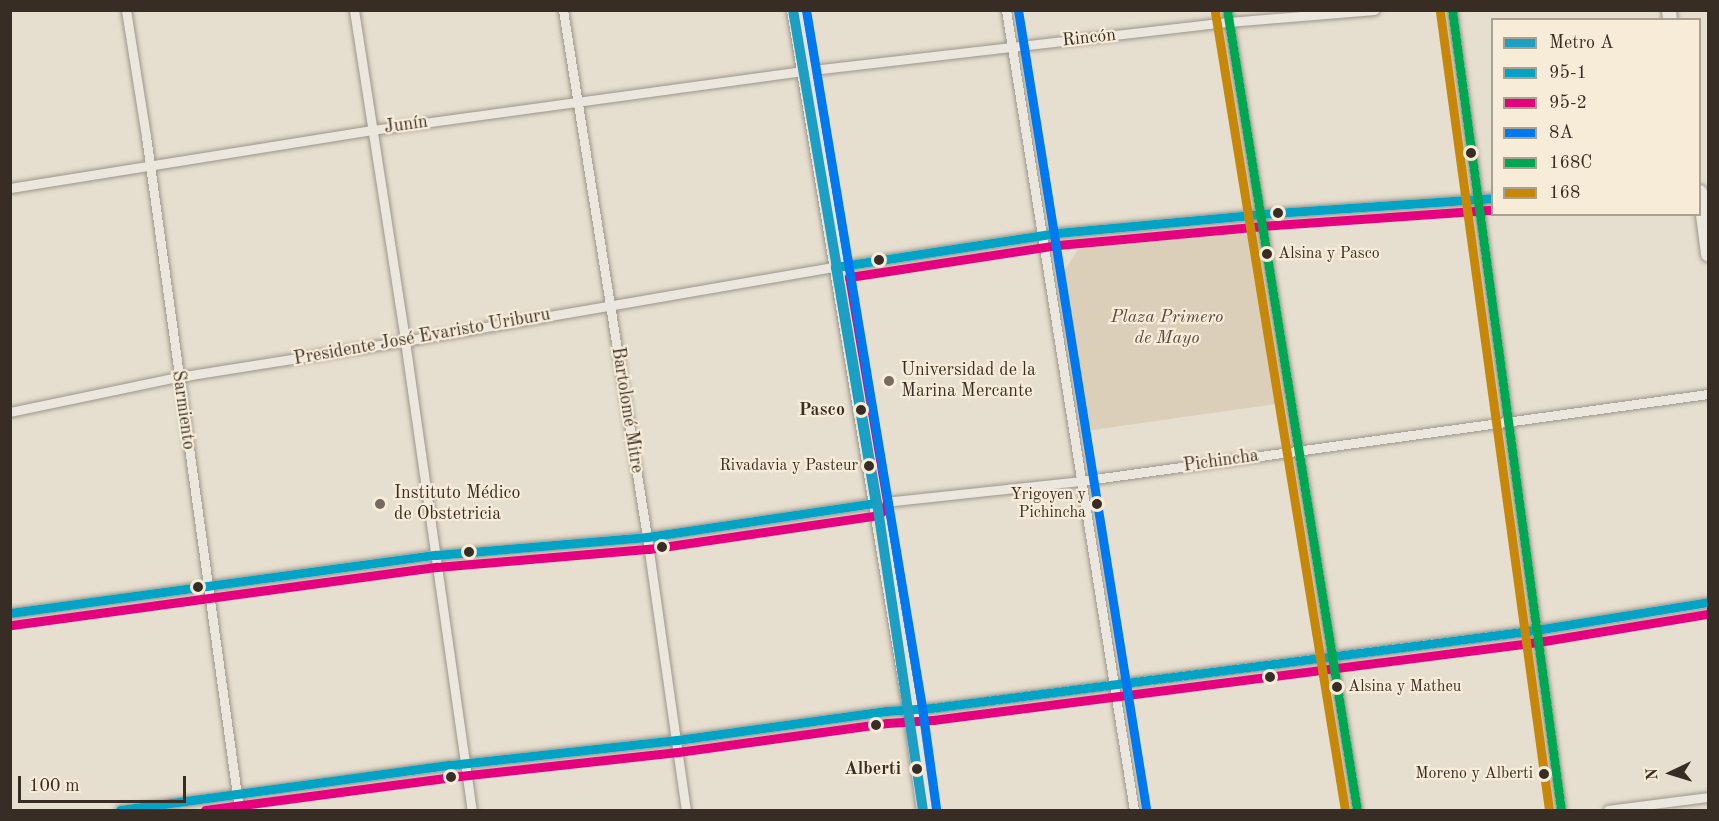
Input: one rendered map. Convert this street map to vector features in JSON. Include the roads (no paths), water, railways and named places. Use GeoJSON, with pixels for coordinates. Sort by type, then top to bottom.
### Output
{"type":"FeatureCollection","features":[{"type":"Feature","properties":{"kind":"main road"},"geometry":{"type":"LineString","coordinates":[[794,10],[910,709],[924,810]]}},
{"type":"Feature","properties":{"kind":"main road"},"geometry":{"type":"LineString","coordinates":[[1701,201],[1708,254]]}},
{"type":"Feature","properties":{"kind":"street","name":"Sarmiento"},"geometry":{"type":"LineString","coordinates":[[126,10],[150,164],[239,810]]}},
{"type":"Feature","properties":{"kind":"street"},"geometry":{"type":"LineString","coordinates":[[354,10],[405,341],[472,810]]}},
{"type":"Feature","properties":{"kind":"street","name":"Bartolomé Mitre"},"geometry":{"type":"LineString","coordinates":[[563,10],[647,537],[686,810]]}},
{"type":"Feature","properties":{"kind":"street"},"geometry":{"type":"LineString","coordinates":[[1006,10],[1134,810]]}},
{"type":"Feature","properties":{"kind":"street"},"geometry":{"type":"LineString","coordinates":[[1227,10],[1357,810]]}},
{"type":"Feature","properties":{"kind":"street","name":"Rincón"},"geometry":{"type":"LineString","coordinates":[[804,70],[1228,22],[1375,10]]}},
{"type":"Feature","properties":{"kind":"street"},"geometry":{"type":"LineString","coordinates":[[1452,10],[1480,199],[1561,810]]}},
{"type":"Feature","properties":{"kind":"street","name":"Junín"},"geometry":{"type":"LineString","coordinates":[[10,188],[372,130],[804,70]]}},
{"type":"Feature","properties":{"kind":"street"},"geometry":{"type":"LineString","coordinates":[[835,267],[1041,237],[1260,214],[1491,198]]}},
{"type":"Feature","properties":{"kind":"street","name":"Presidente José Evaristo Uriburu"},"geometry":{"type":"LineString","coordinates":[[10,412],[178,377],[405,341],[835,267]]}},
{"type":"Feature","properties":{"kind":"street","name":"Pichincha"},"geometry":{"type":"LineString","coordinates":[[10,613],[436,555],[647,537],[875,503],[1080,481],[1708,394]]}},
{"type":"Feature","properties":{"kind":"street"},"geometry":{"type":"LineString","coordinates":[[120,810],[467,763],[677,740],[1536,630],[1708,602]]}},
{"type":"Feature","properties":{"kind":"street"},"geometry":{"type":"LineString","coordinates":[[1608,810],[1708,797]]}},
{"type":"Feature","properties":{"kind":"metro line","name":"A"},"geometry":{"type":"LineString","coordinates":[[793,10],[877,503],[923,810]]}},
{"type":"Feature","properties":{"kind":"place","name":"Alsina y Pasco"},"geometry":{"type":"Point","coordinates":[1267,254]}},
{"type":"Feature","properties":{"kind":"place","name":"Universidad de la Marina Mercante"},"geometry":{"type":"Point","coordinates":[889,381]}},
{"type":"Feature","properties":{"kind":"place","name":"Pasco"},"geometry":{"type":"Point","coordinates":[861,410]}},
{"type":"Feature","properties":{"kind":"place","name":"Rivadavia y Pasteur"},"geometry":{"type":"Point","coordinates":[869,466]}},
{"type":"Feature","properties":{"kind":"place","name":"Instituto Médico de Obstetricia"},"geometry":{"type":"Point","coordinates":[380,504]}},
{"type":"Feature","properties":{"kind":"place","name":"Yrigoyen y Pichincha"},"geometry":{"type":"Point","coordinates":[1097,504]}},
{"type":"Feature","properties":{"kind":"place","name":"Alsina y Matheu"},"geometry":{"type":"Point","coordinates":[1337,687]}},
{"type":"Feature","properties":{"kind":"place","name":"Alberti"},"geometry":{"type":"Point","coordinates":[917,769]}},
{"type":"Feature","properties":{"kind":"place","name":"Moreno y Alberti"},"geometry":{"type":"Point","coordinates":[1544,774]}},
{"type":"Feature","properties":{"kind":"park label","name":"Plaza Primero de Mayo"},"geometry":{"type":"Point","coordinates":[1167,328]}}]}
